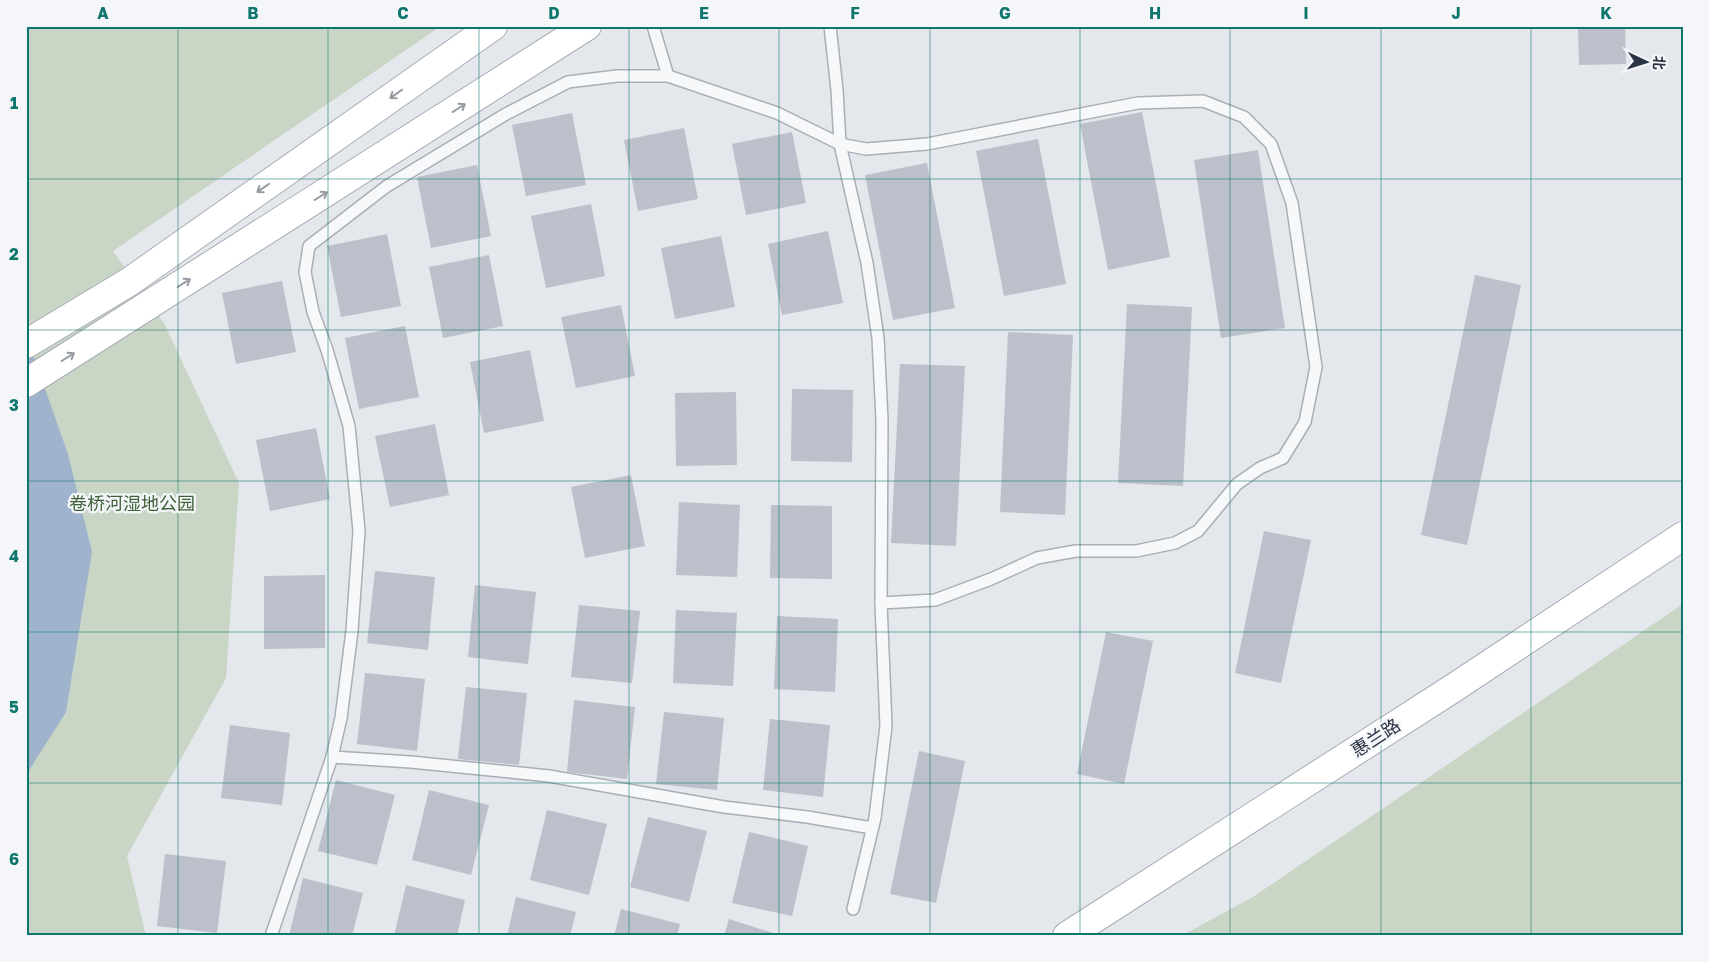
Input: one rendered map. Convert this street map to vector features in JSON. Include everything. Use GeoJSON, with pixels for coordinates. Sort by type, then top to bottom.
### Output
{"type":"FeatureCollection","features":[{"type":"Feature","properties":{"kind":"street"},"geometry":{"type":"LineString","coordinates":[[26,344],[129,282],[493,26]]}},
{"type":"Feature","properties":{"kind":"street"},"geometry":{"type":"LineString","coordinates":[[26,383],[587,26]]}},
{"type":"Feature","properties":{"kind":"street","name":"惠兰路"},"geometry":{"type":"LineString","coordinates":[[1067,936],[1428,704],[1683,536]]}},
{"type":"Feature","properties":{"kind":"lane"},"geometry":{"type":"LineString","coordinates":[[652,26],[668,76]]}},
{"type":"Feature","properties":{"kind":"lane"},"geometry":{"type":"LineString","coordinates":[[830,26],[840,144],[867,263],[878,338],[882,420],[881,603],[886,726],[872,828],[853,909]]}},
{"type":"Feature","properties":{"kind":"lane"},"geometry":{"type":"LineString","coordinates":[[271,936],[332,757],[341,718],[352,631],[359,531],[349,426],[328,350],[313,312],[305,272],[309,246],[388,186],[506,114],[568,82],[617,76],[668,76],[777,113],[840,144],[866,149],[927,144],[1138,103],[1203,101],[1244,117],[1271,144],[1292,203],[1316,367],[1305,422],[1282,458],[1260,468],[1238,484],[1198,531],[1175,543],[1136,550],[1076,551],[1037,558],[991,579],[935,600],[881,603]]}},
{"type":"Feature","properties":{"kind":"lane"},"geometry":{"type":"LineString","coordinates":[[332,757],[411,762],[549,776],[715,805],[872,828]]}},
{"type":"Feature","properties":{"kind":"green space","name":"卷桥河湿地公园"},"geometry":{"type":"Polygon","coordinates":[[[26,26],[441,26],[113,251],[164,323],[239,483],[226,678],[127,856],[146,936],[26,936],[26,26]]]}},
{"type":"Feature","properties":{"kind":"green space"},"geometry":{"type":"Polygon","coordinates":[[[1683,604],[1683,936],[1181,936],[1253,897],[1683,604]]]}},
{"type":"Feature","properties":{"kind":"water"},"geometry":{"type":"Polygon","coordinates":[[[26,335],[68,454],[92,552],[66,712],[26,775],[26,335]]]}},
{"type":"Feature","properties":{"kind":"building"},"geometry":{"type":"Polygon","coordinates":[[[1578,26],[1625,26],[1626,64],[1579,65],[1578,26]]]}},
{"type":"Feature","properties":{"kind":"building"},"geometry":{"type":"Polygon","coordinates":[[[1142,112],[1170,257],[1108,270],[1080,124],[1142,112]]]}},
{"type":"Feature","properties":{"kind":"building"},"geometry":{"type":"Polygon","coordinates":[[[572,113],[586,185],[526,196],[512,125],[572,113]]]}},
{"type":"Feature","properties":{"kind":"building"},"geometry":{"type":"Polygon","coordinates":[[[684,128],[698,199],[638,211],[624,140],[684,128]]]}},
{"type":"Feature","properties":{"kind":"building"},"geometry":{"type":"Polygon","coordinates":[[[792,132],[806,203],[746,215],[732,144],[792,132]]]}},
{"type":"Feature","properties":{"kind":"building"},"geometry":{"type":"Polygon","coordinates":[[[1038,139],[1066,284],[1004,296],[976,151],[1038,139]]]}},
{"type":"Feature","properties":{"kind":"building"},"geometry":{"type":"Polygon","coordinates":[[[1258,150],[1285,328],[1221,338],[1194,160],[1258,150]]]}},
{"type":"Feature","properties":{"kind":"building"},"geometry":{"type":"Polygon","coordinates":[[[927,163],[955,308],[893,320],[865,175],[927,163]]]}},
{"type":"Feature","properties":{"kind":"building"},"geometry":{"type":"Polygon","coordinates":[[[477,165],[491,236],[431,248],[417,177],[477,165]]]}},
{"type":"Feature","properties":{"kind":"building"},"geometry":{"type":"Polygon","coordinates":[[[591,204],[605,276],[546,288],[531,216],[591,204]]]}},
{"type":"Feature","properties":{"kind":"building"},"geometry":{"type":"Polygon","coordinates":[[[828,231],[843,303],[782,315],[768,244],[828,231]]]}},
{"type":"Feature","properties":{"kind":"building"},"geometry":{"type":"Polygon","coordinates":[[[387,234],[401,306],[341,317],[327,246],[387,234]]]}},
{"type":"Feature","properties":{"kind":"building"},"geometry":{"type":"Polygon","coordinates":[[[721,236],[735,307],[675,319],[661,248],[721,236]]]}},
{"type":"Feature","properties":{"kind":"building"},"geometry":{"type":"Polygon","coordinates":[[[489,255],[503,326],[443,338],[429,267],[489,255]]]}},
{"type":"Feature","properties":{"kind":"building"},"geometry":{"type":"Polygon","coordinates":[[[1475,275],[1521,285],[1467,545],[1421,535],[1475,275]]]}},
{"type":"Feature","properties":{"kind":"building"},"geometry":{"type":"Polygon","coordinates":[[[282,281],[296,352],[236,364],[222,293],[282,281]]]}},
{"type":"Feature","properties":{"kind":"building"},"geometry":{"type":"Polygon","coordinates":[[[1127,304],[1192,307],[1183,486],[1118,483],[1127,304]]]}},
{"type":"Feature","properties":{"kind":"building"},"geometry":{"type":"Polygon","coordinates":[[[621,305],[635,376],[576,388],[561,317],[621,305]]]}},
{"type":"Feature","properties":{"kind":"building"},"geometry":{"type":"Polygon","coordinates":[[[405,326],[419,397],[359,409],[345,338],[405,326]]]}},
{"type":"Feature","properties":{"kind":"building"},"geometry":{"type":"Polygon","coordinates":[[[1008,332],[1073,335],[1065,515],[1000,512],[1008,332]]]}},
{"type":"Feature","properties":{"kind":"building"},"geometry":{"type":"Polygon","coordinates":[[[530,350],[544,421],[484,433],[470,362],[530,350]]]}},
{"type":"Feature","properties":{"kind":"building"},"geometry":{"type":"Polygon","coordinates":[[[900,364],[965,366],[956,546],[891,543],[900,364]]]}},
{"type":"Feature","properties":{"kind":"building"},"geometry":{"type":"Polygon","coordinates":[[[792,389],[853,390],[852,462],[791,461],[792,389]]]}},
{"type":"Feature","properties":{"kind":"building"},"geometry":{"type":"Polygon","coordinates":[[[736,392],[737,465],[676,466],[675,393],[736,392]]]}},
{"type":"Feature","properties":{"kind":"building"},"geometry":{"type":"Polygon","coordinates":[[[435,424],[449,495],[390,507],[375,436],[435,424]]]}},
{"type":"Feature","properties":{"kind":"building"},"geometry":{"type":"Polygon","coordinates":[[[316,428],[330,499],[270,511],[256,440],[316,428]]]}},
{"type":"Feature","properties":{"kind":"building"},"geometry":{"type":"Polygon","coordinates":[[[631,475],[645,546],[585,558],[571,487],[631,475]]]}},
{"type":"Feature","properties":{"kind":"building"},"geometry":{"type":"Polygon","coordinates":[[[679,502],[740,505],[737,577],[676,575],[679,502]]]}},
{"type":"Feature","properties":{"kind":"building"},"geometry":{"type":"Polygon","coordinates":[[[771,505],[832,506],[832,579],[770,578],[771,505]]]}},
{"type":"Feature","properties":{"kind":"building"},"geometry":{"type":"Polygon","coordinates":[[[1264,531],[1311,540],[1281,683],[1235,673],[1264,531]]]}},
{"type":"Feature","properties":{"kind":"building"},"geometry":{"type":"Polygon","coordinates":[[[375,571],[435,577],[428,650],[367,643],[375,571]]]}},
{"type":"Feature","properties":{"kind":"building"},"geometry":{"type":"Polygon","coordinates":[[[325,575],[325,648],[264,649],[264,576],[325,575]]]}},
{"type":"Feature","properties":{"kind":"building"},"geometry":{"type":"Polygon","coordinates":[[[475,585],[536,592],[528,664],[468,657],[475,585]]]}},
{"type":"Feature","properties":{"kind":"building"},"geometry":{"type":"Polygon","coordinates":[[[579,605],[640,611],[632,683],[571,677],[579,605]]]}},
{"type":"Feature","properties":{"kind":"building"},"geometry":{"type":"Polygon","coordinates":[[[676,610],[737,613],[733,686],[673,683],[676,610]]]}},
{"type":"Feature","properties":{"kind":"building"},"geometry":{"type":"Polygon","coordinates":[[[777,616],[838,619],[835,692],[774,689],[777,616]]]}},
{"type":"Feature","properties":{"kind":"building"},"geometry":{"type":"Polygon","coordinates":[[[1106,632],[1153,641],[1124,784],[1077,774],[1106,632]]]}},
{"type":"Feature","properties":{"kind":"building"},"geometry":{"type":"Polygon","coordinates":[[[365,673],[425,679],[417,751],[357,744],[365,673]]]}},
{"type":"Feature","properties":{"kind":"building"},"geometry":{"type":"Polygon","coordinates":[[[466,687],[527,693],[519,765],[458,759],[466,687]]]}},
{"type":"Feature","properties":{"kind":"building"},"geometry":{"type":"Polygon","coordinates":[[[574,700],[635,707],[627,779],[567,772],[574,700]]]}},
{"type":"Feature","properties":{"kind":"building"},"geometry":{"type":"Polygon","coordinates":[[[664,712],[724,718],[717,790],[656,784],[664,712]]]}},
{"type":"Feature","properties":{"kind":"building"},"geometry":{"type":"Polygon","coordinates":[[[770,719],[830,725],[823,797],[763,790],[770,719]]]}},
{"type":"Feature","properties":{"kind":"building"},"geometry":{"type":"Polygon","coordinates":[[[230,725],[290,733],[282,805],[221,798],[230,725]]]}},
{"type":"Feature","properties":{"kind":"building"},"geometry":{"type":"Polygon","coordinates":[[[919,751],[965,761],[936,903],[890,894],[919,751]]]}},
{"type":"Feature","properties":{"kind":"building"},"geometry":{"type":"Polygon","coordinates":[[[336,780],[395,795],[377,865],[318,851],[336,780]]]}},
{"type":"Feature","properties":{"kind":"building"},"geometry":{"type":"Polygon","coordinates":[[[429,790],[489,805],[471,875],[412,860],[429,790]]]}},
{"type":"Feature","properties":{"kind":"building"},"geometry":{"type":"Polygon","coordinates":[[[547,810],[607,824],[589,895],[530,880],[547,810]]]}},
{"type":"Feature","properties":{"kind":"building"},"geometry":{"type":"Polygon","coordinates":[[[648,817],[707,831],[689,902],[630,887],[648,817]]]}},
{"type":"Feature","properties":{"kind":"building"},"geometry":{"type":"Polygon","coordinates":[[[749,832],[808,846],[792,916],[732,903],[749,832]]]}},
{"type":"Feature","properties":{"kind":"building"},"geometry":{"type":"Polygon","coordinates":[[[165,854],[226,861],[217,933],[157,926],[165,854]]]}},
{"type":"Feature","properties":{"kind":"building"},"geometry":{"type":"Polygon","coordinates":[[[303,878],[363,893],[352,936],[289,936],[303,878]]]}},
{"type":"Feature","properties":{"kind":"building"},"geometry":{"type":"Polygon","coordinates":[[[406,885],[465,900],[457,936],[394,936],[406,885]]]}},
{"type":"Feature","properties":{"kind":"building"},"geometry":{"type":"Polygon","coordinates":[[[516,897],[576,912],[570,936],[507,936],[516,897]]]}},
{"type":"Feature","properties":{"kind":"building"},"geometry":{"type":"Polygon","coordinates":[[[621,909],[680,924],[677,936],[614,936],[621,909]]]}},
{"type":"Feature","properties":{"kind":"building"},"geometry":{"type":"Polygon","coordinates":[[[729,919],[779,935],[779,936],[724,936],[729,919]]]}}]}
